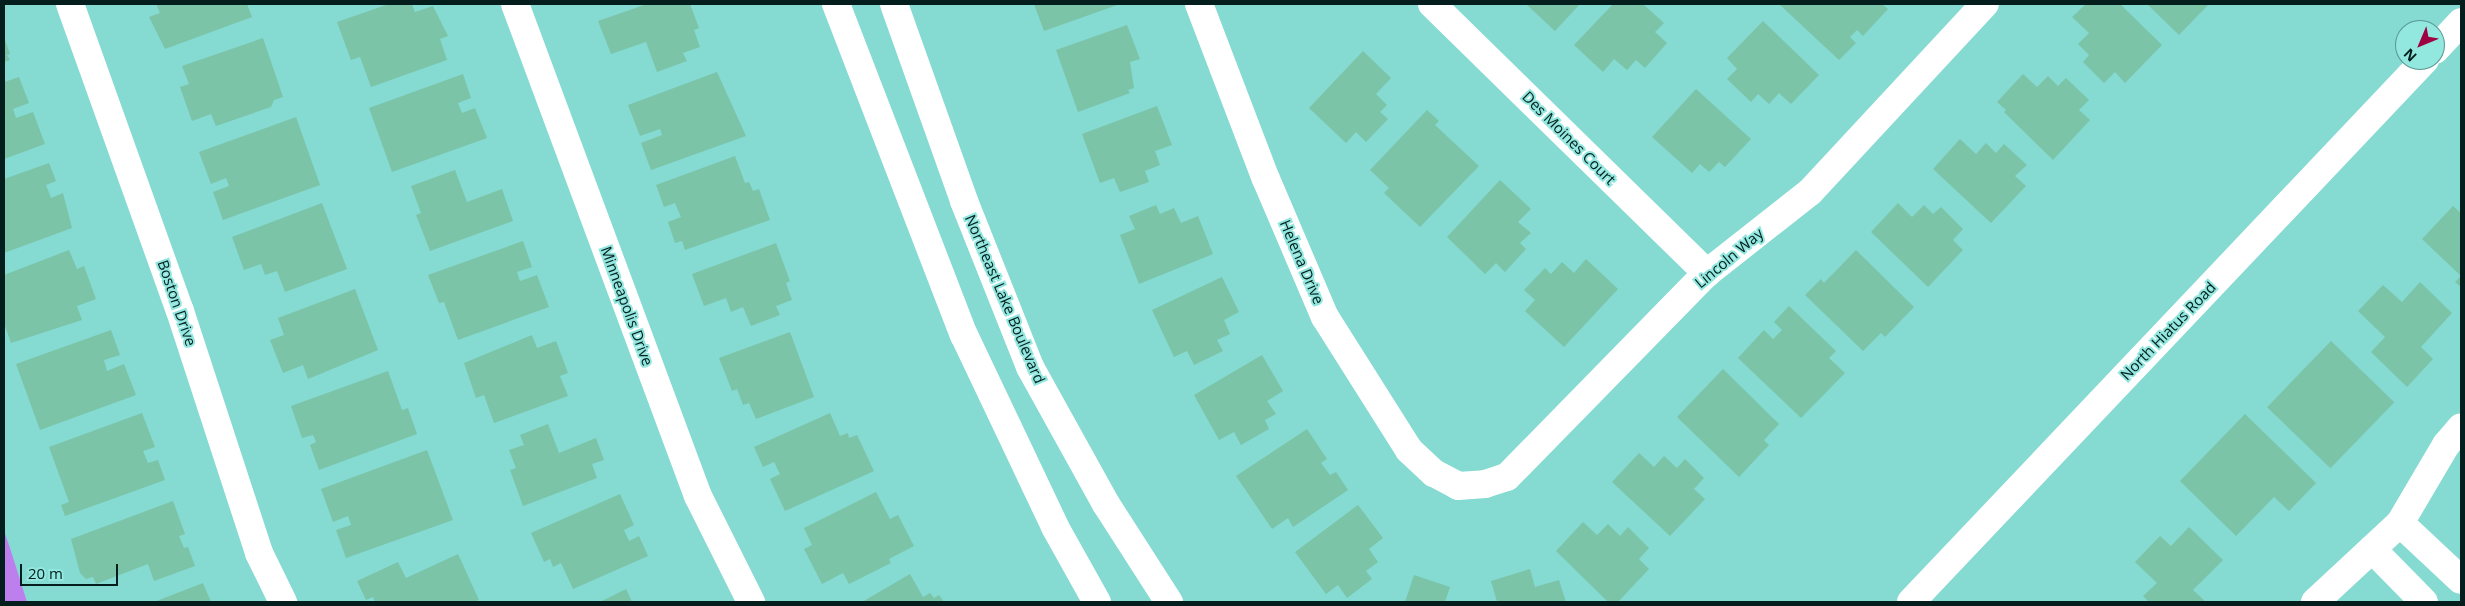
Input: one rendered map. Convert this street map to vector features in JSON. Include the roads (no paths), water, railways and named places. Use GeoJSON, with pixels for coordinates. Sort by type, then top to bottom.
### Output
{"type":"FeatureCollection","features":[{"type":"Feature","properties":{"kind":"street","name":"Boston Drive"},"geometry":{"type":"LineString","coordinates":[[70,4],[180,311],[259,553],[283,602]]}},
{"type":"Feature","properties":{"kind":"street","name":"Minneapolis Drive"},"geometry":{"type":"LineString","coordinates":[[515,4],[698,496],[751,602]]}},
{"type":"Feature","properties":{"kind":"street"},"geometry":{"type":"LineString","coordinates":[[836,4],[964,335],[1055,527],[1097,602]]}},
{"type":"Feature","properties":{"kind":"street","name":"Northeast Lake Boulevard"},"geometry":{"type":"LineString","coordinates":[[894,4],[964,201],[1030,368],[1106,504],[1169,602]]}},
{"type":"Feature","properties":{"kind":"street","name":"Helena Drive"},"geometry":{"type":"LineString","coordinates":[[1200,4],[1266,179],[1326,317],[1409,450],[1434,474],[1458,486]]}},
{"type":"Feature","properties":{"kind":"street","name":"Des Moines Court"},"geometry":{"type":"LineString","coordinates":[[1432,4],[1707,273]]}},
{"type":"Feature","properties":{"kind":"street","name":"Lincoln Way"},"geometry":{"type":"LineString","coordinates":[[1458,486],[1485,484],[1506,477],[1707,273],[1810,192],[1975,7]]}},
{"type":"Feature","properties":{"kind":"street"},"geometry":{"type":"LineString","coordinates":[[2445,39],[2461,22]]}},
{"type":"Feature","properties":{"kind":"street","name":"North Hiatus Road"},"geometry":{"type":"LineString","coordinates":[[1911,602],[2416,70]]}},
{"type":"Feature","properties":{"kind":"street"},"geometry":{"type":"LineString","coordinates":[[2315,602],[2400,523],[2446,445],[2461,427]]}},
{"type":"Feature","properties":{"kind":"street"},"geometry":{"type":"LineString","coordinates":[[2400,523],[2461,580]]}},
{"type":"Feature","properties":{"kind":"street"},"geometry":{"type":"LineString","coordinates":[[2372,549],[2424,602]]}}]}
